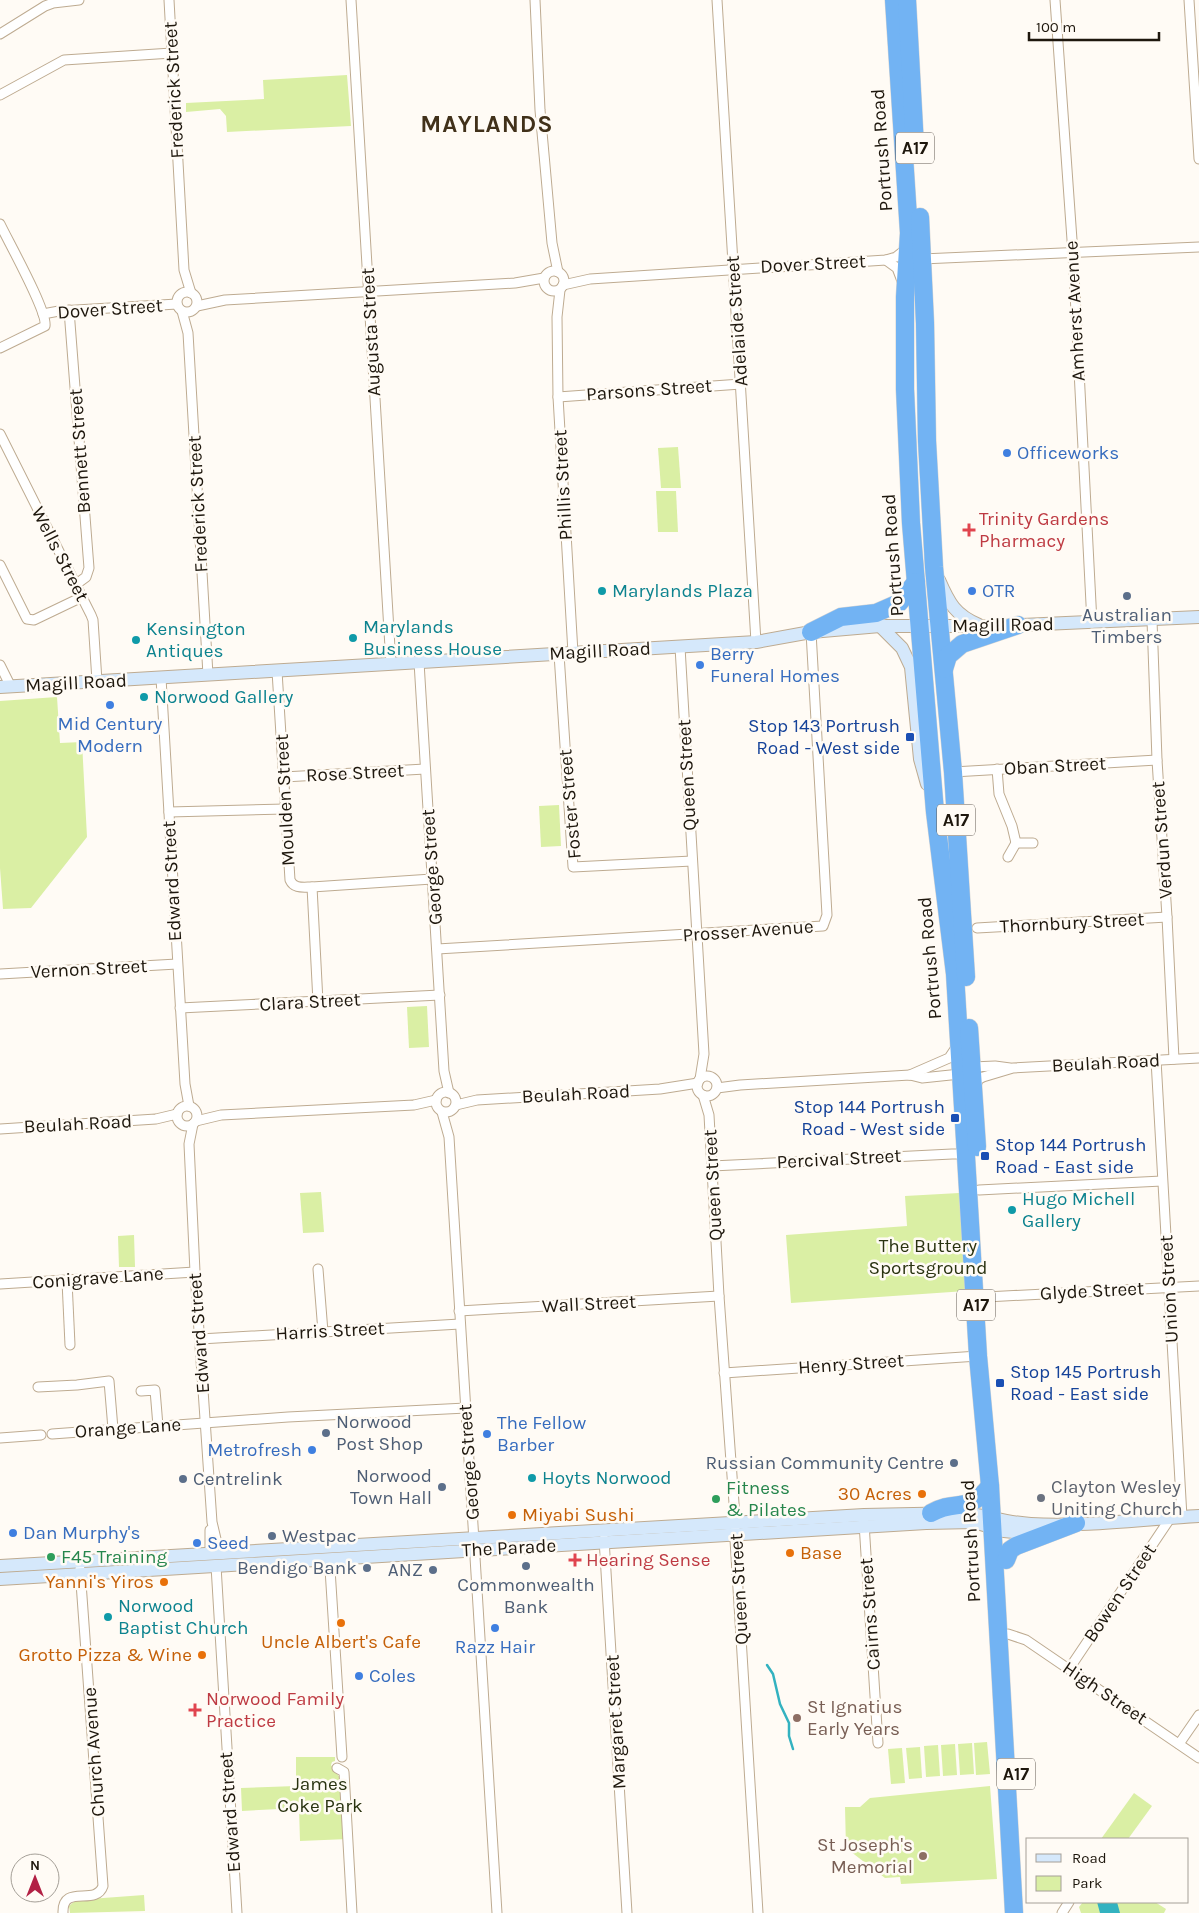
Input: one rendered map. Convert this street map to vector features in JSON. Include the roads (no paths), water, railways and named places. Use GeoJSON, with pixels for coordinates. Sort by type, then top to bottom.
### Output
{"type":"FeatureCollection","features":[{"type":"Feature","properties":{"kind":"highway","name":"Portrush Road"},"geometry":{"type":"LineString","coordinates":[[894,0],[909,240],[905,297],[906,434],[919,626],[935,812],[955,974],[959,1044],[966,1070],[974,1088],[1003,1634],[1014,1913]]}},
{"type":"Feature","properties":{"kind":"highway","name":"Portrush Road"},"geometry":{"type":"LineString","coordinates":[[907,0],[922,259],[927,441],[939,626],[953,772],[966,971],[966,1070],[970,1139],[966,1152],[978,1356],[990,1486],[1006,1560],[1003,1634],[1024,1913]]}},
{"type":"Feature","properties":{"kind":"highway"},"geometry":{"type":"LineString","coordinates":[[905,331],[916,270],[922,259],[918,256],[909,240]]}},
{"type":"Feature","properties":{"kind":"highway"},"geometry":{"type":"LineString","coordinates":[[811,632],[841,617],[876,613],[899,603],[916,582]]}},
{"type":"Feature","properties":{"kind":"highway"},"geometry":{"type":"LineString","coordinates":[[944,669],[948,656],[962,644],[1018,625]]}},
{"type":"Feature","properties":{"kind":"highway"},"geometry":{"type":"LineString","coordinates":[[931,1513],[942,1507],[962,1506],[978,1500],[990,1486]]}},
{"type":"Feature","properties":{"kind":"highway"},"geometry":{"type":"LineString","coordinates":[[1006,1560],[1010,1550],[1016,1546],[1076,1523]]}},
{"type":"Feature","properties":{"kind":"main road"},"geometry":{"type":"LineString","coordinates":[[935,572],[949,602],[959,615],[981,626]]}},
{"type":"Feature","properties":{"kind":"main road","name":"Magill Road"},"geometry":{"type":"LineString","coordinates":[[6,687],[756,642],[811,632],[880,626],[1092,623],[1199,617]]}},
{"type":"Feature","properties":{"kind":"main road"},"geometry":{"type":"LineString","coordinates":[[880,626],[902,648],[911,667],[920,759],[935,812]]}},
{"type":"Feature","properties":{"kind":"main road","name":"The Parade"},"geometry":{"type":"LineString","coordinates":[[898,1520],[931,1513],[963,1513],[997,1524]]}},
{"type":"Feature","properties":{"kind":"main road","name":"The Parade"},"geometry":{"type":"LineString","coordinates":[[0,1579],[80,1568],[864,1521],[898,1520],[1038,1524],[1199,1516]]}},
{"type":"Feature","properties":{"kind":"main road","name":"The Parade"},"geometry":{"type":"LineString","coordinates":[[0,1566],[80,1568]]}},
{"type":"Feature","properties":{"kind":"street"},"geometry":{"type":"LineString","coordinates":[[0,34],[46,6],[53,3],[79,0]]}},
{"type":"Feature","properties":{"kind":"street","name":"Frederick Street"},"geometry":{"type":"LineString","coordinates":[[169,0],[184,270],[180,295],[177,300],[187,308]]}},
{"type":"Feature","properties":{"kind":"street","name":"Augusta Street"},"geometry":{"type":"LineString","coordinates":[[351,0],[391,664]]}},
{"type":"Feature","properties":{"kind":"street","name":"Phillis Street"},"geometry":{"type":"LineString","coordinates":[[535,0],[540,110],[557,317],[558,397],[573,653]]}},
{"type":"Feature","properties":{"kind":"street","name":"Adelaide Street"},"geometry":{"type":"LineString","coordinates":[[717,0],[756,642]]}},
{"type":"Feature","properties":{"kind":"street","name":"Amherst Avenue"},"geometry":{"type":"LineString","coordinates":[[1056,0],[1092,623]]}},
{"type":"Feature","properties":{"kind":"street"},"geometry":{"type":"LineString","coordinates":[[1189,0],[1199,159]]}},
{"type":"Feature","properties":{"kind":"street"},"geometry":{"type":"LineString","coordinates":[[0,95],[64,60],[172,53]]}},
{"type":"Feature","properties":{"kind":"street"},"geometry":{"type":"LineString","coordinates":[[0,224],[46,320],[45,326],[0,348]]}},
{"type":"Feature","properties":{"kind":"street","name":"Dover Street"},"geometry":{"type":"LineString","coordinates":[[43,314],[69,310],[187,308],[225,300],[886,260],[896,258],[909,240]]}},
{"type":"Feature","properties":{"kind":"street"},"geometry":{"type":"LineString","coordinates":[[922,259],[1199,247]]}},
{"type":"Feature","properties":{"kind":"street","name":"Dover Street"},"geometry":{"type":"LineString","coordinates":[[886,260],[894,264],[899,270],[905,297]]}},
{"type":"Feature","properties":{"kind":"street","name":"Frederick Street"},"geometry":{"type":"LineString","coordinates":[[184,270],[193,294],[187,308],[208,675]]}},
{"type":"Feature","properties":{"kind":"street"},"geometry":{"type":"LineString","coordinates":[[180,295],[183,292],[193,294]]}},
{"type":"Feature","properties":{"kind":"street","name":"Dover Street"},"geometry":{"type":"LineString","coordinates":[[193,294],[225,300]]}},
{"type":"Feature","properties":{"kind":"street","name":"Bennett Street"},"geometry":{"type":"LineString","coordinates":[[69,310],[89,568],[86,577],[75,585]]}},
{"type":"Feature","properties":{"kind":"street","name":"Parsons Street"},"geometry":{"type":"LineString","coordinates":[[558,397],[740,384]]}},
{"type":"Feature","properties":{"kind":"street","name":"Wells Street"},"geometry":{"type":"LineString","coordinates":[[0,434],[93,620],[97,682]]}},
{"type":"Feature","properties":{"kind":"street"},"geometry":{"type":"LineString","coordinates":[[0,565],[27,619],[34,620],[82,597]]}},
{"type":"Feature","properties":{"kind":"street","name":"Verdun Street"},"geometry":{"type":"LineString","coordinates":[[1152,620],[1157,760],[1174,1059]]}},
{"type":"Feature","properties":{"kind":"street","name":"Prosser Avenue"},"geometry":{"type":"LineString","coordinates":[[437,949],[823,926],[827,919],[811,632]]}},
{"type":"Feature","properties":{"kind":"street","name":"Queen Street"},"geometry":{"type":"LineString","coordinates":[[680,647],[758,1913]]}},
{"type":"Feature","properties":{"kind":"street","name":"Foster Street"},"geometry":{"type":"LineString","coordinates":[[559,654],[573,868],[692,861]]}},
{"type":"Feature","properties":{"kind":"street","name":"George Street"},"geometry":{"type":"LineString","coordinates":[[419,662],[444,1071],[440,1085],[446,1102],[498,1913]]}},
{"type":"Feature","properties":{"kind":"street"},"geometry":{"type":"LineString","coordinates":[[0,664],[6,687]]}},
{"type":"Feature","properties":{"kind":"street","name":"Moulden Street"},"geometry":{"type":"LineString","coordinates":[[277,671],[290,880],[296,886],[312,887],[318,1002]]}},
{"type":"Feature","properties":{"kind":"street","name":"Edward Street"},"geometry":{"type":"LineString","coordinates":[[161,678],[204,1423],[212,1522],[210,1531],[216,1592],[237,1913]]}},
{"type":"Feature","properties":{"kind":"street","name":"Oban Street"},"geometry":{"type":"LineString","coordinates":[[953,772],[1157,760]]}},
{"type":"Feature","properties":{"kind":"street","name":"Rose Street"},"geometry":{"type":"LineString","coordinates":[[284,777],[425,769]]}},
{"type":"Feature","properties":{"kind":"street"},"geometry":{"type":"LineString","coordinates":[[997,769],[999,794],[1012,826],[1016,843],[1008,857]]}},
{"type":"Feature","properties":{"kind":"street"},"geometry":{"type":"LineString","coordinates":[[168,812],[285,809]]}},
{"type":"Feature","properties":{"kind":"street"},"geometry":{"type":"LineString","coordinates":[[1016,843],[1033,843]]}},
{"type":"Feature","properties":{"kind":"street"},"geometry":{"type":"LineString","coordinates":[[312,887],[432,879]]}},
{"type":"Feature","properties":{"kind":"street","name":"Thornbury Street"},"geometry":{"type":"LineString","coordinates":[[977,928],[1167,917]]}},
{"type":"Feature","properties":{"kind":"street","name":"Vernon Street"},"geometry":{"type":"LineString","coordinates":[[0,974],[177,964]]}},
{"type":"Feature","properties":{"kind":"street","name":"Clara Street"},"geometry":{"type":"LineString","coordinates":[[180,1008],[440,995]]}},
{"type":"Feature","properties":{"kind":"street","name":"Beulah Road"},"geometry":{"type":"LineString","coordinates":[[910,1075],[949,1058],[959,1044]]}},
{"type":"Feature","properties":{"kind":"street","name":"Beulah Road"},"geometry":{"type":"LineString","coordinates":[[0,1129],[156,1119],[169,1122],[187,1117],[414,1105],[446,1102],[463,1096],[478,1100],[910,1075],[922,1078],[995,1066],[1013,1068],[1199,1058]]}},
{"type":"Feature","properties":{"kind":"street","name":"Union Street"},"geometry":{"type":"LineString","coordinates":[[1156,1060],[1169,1287],[1177,1517]]}},
{"type":"Feature","properties":{"kind":"street","name":"Beulah Road"},"geometry":{"type":"LineString","coordinates":[[974,1088],[979,1079],[1013,1068]]}},
{"type":"Feature","properties":{"kind":"street","name":"Percival Street"},"geometry":{"type":"LineString","coordinates":[[712,1166],[966,1152]]}},
{"type":"Feature","properties":{"kind":"street"},"geometry":{"type":"LineString","coordinates":[[979,1190],[1162,1181]]}},
{"type":"Feature","properties":{"kind":"street"},"geometry":{"type":"LineString","coordinates":[[318,1269],[322,1332]]}},
{"type":"Feature","properties":{"kind":"street","name":"Conigrave Lane"},"geometry":{"type":"LineString","coordinates":[[0,1284],[195,1272]]}},
{"type":"Feature","properties":{"kind":"street"},"geometry":{"type":"LineString","coordinates":[[67,1280],[70,1345]]}},
{"type":"Feature","properties":{"kind":"street","name":"Glyde Street"},"geometry":{"type":"LineString","coordinates":[[986,1297],[1199,1286]]}},
{"type":"Feature","properties":{"kind":"street","name":"Wall Street"},"geometry":{"type":"LineString","coordinates":[[459,1311],[719,1296]]}},
{"type":"Feature","properties":{"kind":"street","name":"Harris Street"},"geometry":{"type":"LineString","coordinates":[[200,1339],[460,1324]]}},
{"type":"Feature","properties":{"kind":"street","name":"Henry Street"},"geometry":{"type":"LineString","coordinates":[[724,1373],[978,1356]]}},
{"type":"Feature","properties":{"kind":"street"},"geometry":{"type":"LineString","coordinates":[[38,1387],[109,1381],[113,1429]]}},
{"type":"Feature","properties":{"kind":"street"},"geometry":{"type":"LineString","coordinates":[[141,1391],[156,1390],[158,1426]]}},
{"type":"Feature","properties":{"kind":"street","name":"Orange Lane"},"geometry":{"type":"LineString","coordinates":[[52,1434],[288,1417],[466,1408]]}},
{"type":"Feature","properties":{"kind":"street"},"geometry":{"type":"LineString","coordinates":[[0,1438],[41,1435]]}},
{"type":"Feature","properties":{"kind":"street","name":"Bowen Street"},"geometry":{"type":"LineString","coordinates":[[1068,1669],[1177,1517]]}},
{"type":"Feature","properties":{"kind":"street","name":"Cairns Street"},"geometry":{"type":"LineString","coordinates":[[864,1521],[878,1743]]}},
{"type":"Feature","properties":{"kind":"street","name":"Margaret Street"},"geometry":{"type":"LineString","coordinates":[[603,1536],[627,1913]]}},
{"type":"Feature","properties":{"kind":"street","name":"Church Avenue"},"geometry":{"type":"LineString","coordinates":[[63,1913],[64,1904],[68,1899],[74,1896],[96,1895],[103,1886],[80,1568]]}},
{"type":"Feature","properties":{"kind":"street"},"geometry":{"type":"LineString","coordinates":[[330,1569],[342,1757]]}},
{"type":"Feature","properties":{"kind":"street","name":"High Street"},"geometry":{"type":"LineString","coordinates":[[1003,1634],[1026,1640],[1199,1758]]}},
{"type":"Feature","properties":{"kind":"street"},"geometry":{"type":"LineString","coordinates":[[1179,1744],[1199,1715]]}},
{"type":"Feature","properties":{"kind":"street"},"geometry":{"type":"LineString","coordinates":[[337,1768],[344,1772],[352,1913]]}},
{"type":"Feature","properties":{"kind":"water"},"geometry":{"type":"Polygon","coordinates":[[[1097,1903],[1117,1903],[1120,1913],[1100,1913],[1097,1903]]]}},
{"type":"Feature","properties":{"kind":"waterway"},"geometry":{"type":"LineString","coordinates":[[767,1665],[773,1674],[780,1704],[789,1723],[789,1736],[793,1749]]}},
{"type":"Feature","properties":{"kind":"place","name":"Officeworks"},"geometry":{"type":"Point","coordinates":[1007,453]}},
{"type":"Feature","properties":{"kind":"place","name":"Trinity Gardens Pharmacy"},"geometry":{"type":"Point","coordinates":[969,530]}},
{"type":"Feature","properties":{"kind":"place","name":"Marylands Plaza"},"geometry":{"type":"Point","coordinates":[602,591]}},
{"type":"Feature","properties":{"kind":"place","name":"OTR"},"geometry":{"type":"Point","coordinates":[972,591]}},
{"type":"Feature","properties":{"kind":"place","name":"Australian Timbers"},"geometry":{"type":"Point","coordinates":[1127,596]}},
{"type":"Feature","properties":{"kind":"place","name":"Marylands Business House"},"geometry":{"type":"Point","coordinates":[353,638]}},
{"type":"Feature","properties":{"kind":"place","name":"Kensington Antiques"},"geometry":{"type":"Point","coordinates":[136,640]}},
{"type":"Feature","properties":{"kind":"place","name":"Berry Funeral Homes"},"geometry":{"type":"Point","coordinates":[700,665]}},
{"type":"Feature","properties":{"kind":"place","name":"Norwood Gallery"},"geometry":{"type":"Point","coordinates":[144,697]}},
{"type":"Feature","properties":{"kind":"place","name":"Mid Century Modern"},"geometry":{"type":"Point","coordinates":[110,705]}},
{"type":"Feature","properties":{"kind":"place","name":"Stop 143 Portrush Road - West side"},"geometry":{"type":"Point","coordinates":[910,737]}},
{"type":"Feature","properties":{"kind":"place","name":"Stop 144 Portrush Road - West side"},"geometry":{"type":"Point","coordinates":[955,1118]}},
{"type":"Feature","properties":{"kind":"place","name":"Stop 144 Portrush Road - East side"},"geometry":{"type":"Point","coordinates":[985,1156]}},
{"type":"Feature","properties":{"kind":"place","name":"Hugo Michell Gallery"},"geometry":{"type":"Point","coordinates":[1012,1210]}},
{"type":"Feature","properties":{"kind":"place","name":"Stop 145 Portrush Road - East side"},"geometry":{"type":"Point","coordinates":[1000,1383]}},
{"type":"Feature","properties":{"kind":"place","name":"Norwood Post Shop"},"geometry":{"type":"Point","coordinates":[326,1433]}},
{"type":"Feature","properties":{"kind":"place","name":"The Fellow Barber"},"geometry":{"type":"Point","coordinates":[487,1434]}},
{"type":"Feature","properties":{"kind":"place","name":"Metrofresh"},"geometry":{"type":"Point","coordinates":[312,1450]}},
{"type":"Feature","properties":{"kind":"place","name":"Russian Community Centre"},"geometry":{"type":"Point","coordinates":[954,1463]}},
{"type":"Feature","properties":{"kind":"place","name":"Hoyts Norwood"},"geometry":{"type":"Point","coordinates":[532,1478]}},
{"type":"Feature","properties":{"kind":"place","name":"Centrelink"},"geometry":{"type":"Point","coordinates":[183,1479]}},
{"type":"Feature","properties":{"kind":"place","name":"Norwood Town Hall"},"geometry":{"type":"Point","coordinates":[442,1487]}},
{"type":"Feature","properties":{"kind":"place","name":"30 Acres"},"geometry":{"type":"Point","coordinates":[922,1494]}},
{"type":"Feature","properties":{"kind":"place","name":"Clayton Wesley Uniting Church"},"geometry":{"type":"Point","coordinates":[1041,1498]}},
{"type":"Feature","properties":{"kind":"place","name":"Fitness & Pilates"},"geometry":{"type":"Point","coordinates":[716,1499]}},
{"type":"Feature","properties":{"kind":"place","name":"Miyabi Sushi"},"geometry":{"type":"Point","coordinates":[512,1515]}},
{"type":"Feature","properties":{"kind":"place","name":"Dan Murphy's"},"geometry":{"type":"Point","coordinates":[13,1533]}},
{"type":"Feature","properties":{"kind":"place","name":"Westpac"},"geometry":{"type":"Point","coordinates":[272,1536]}},
{"type":"Feature","properties":{"kind":"place","name":"Seed"},"geometry":{"type":"Point","coordinates":[197,1543]}},
{"type":"Feature","properties":{"kind":"place","name":"Base"},"geometry":{"type":"Point","coordinates":[790,1553]}},
{"type":"Feature","properties":{"kind":"place","name":"F45 Training"},"geometry":{"type":"Point","coordinates":[51,1557]}},
{"type":"Feature","properties":{"kind":"place","name":"Hearing Sense"},"geometry":{"type":"Point","coordinates":[575,1560]}},
{"type":"Feature","properties":{"kind":"place","name":"Commonwealth Bank"},"geometry":{"type":"Point","coordinates":[526,1566]}},
{"type":"Feature","properties":{"kind":"place","name":"Bendigo Bank"},"geometry":{"type":"Point","coordinates":[367,1568]}},
{"type":"Feature","properties":{"kind":"place","name":"ANZ"},"geometry":{"type":"Point","coordinates":[433,1570]}},
{"type":"Feature","properties":{"kind":"place","name":"Yanni's Yiros"},"geometry":{"type":"Point","coordinates":[164,1582]}},
{"type":"Feature","properties":{"kind":"place","name":"Norwood Baptist Church"},"geometry":{"type":"Point","coordinates":[108,1617]}},
{"type":"Feature","properties":{"kind":"place","name":"Uncle Albert's Cafe"},"geometry":{"type":"Point","coordinates":[341,1623]}},
{"type":"Feature","properties":{"kind":"place","name":"Razz Hair"},"geometry":{"type":"Point","coordinates":[495,1628]}},
{"type":"Feature","properties":{"kind":"place","name":"Grotto Pizza & Wine"},"geometry":{"type":"Point","coordinates":[202,1655]}},
{"type":"Feature","properties":{"kind":"place","name":"Coles"},"geometry":{"type":"Point","coordinates":[359,1676]}},
{"type":"Feature","properties":{"kind":"place","name":"Norwood Family Practice"},"geometry":{"type":"Point","coordinates":[195,1710]}},
{"type":"Feature","properties":{"kind":"place","name":"St Ignatius Early Years"},"geometry":{"type":"Point","coordinates":[797,1718]}},
{"type":"Feature","properties":{"kind":"place","name":"St Joseph's Memorial"},"geometry":{"type":"Point","coordinates":[923,1856]}},
{"type":"Feature","properties":{"kind":"district","name":"MAYLANDS"},"geometry":{"type":"Point","coordinates":[487,124]}},
{"type":"Feature","properties":{"kind":"park label","name":"The Buttery Sportsground"},"geometry":{"type":"Point","coordinates":[928,1257]}},
{"type":"Feature","properties":{"kind":"park label","name":"James Coke Park"},"geometry":{"type":"Point","coordinates":[320,1795]}}]}
